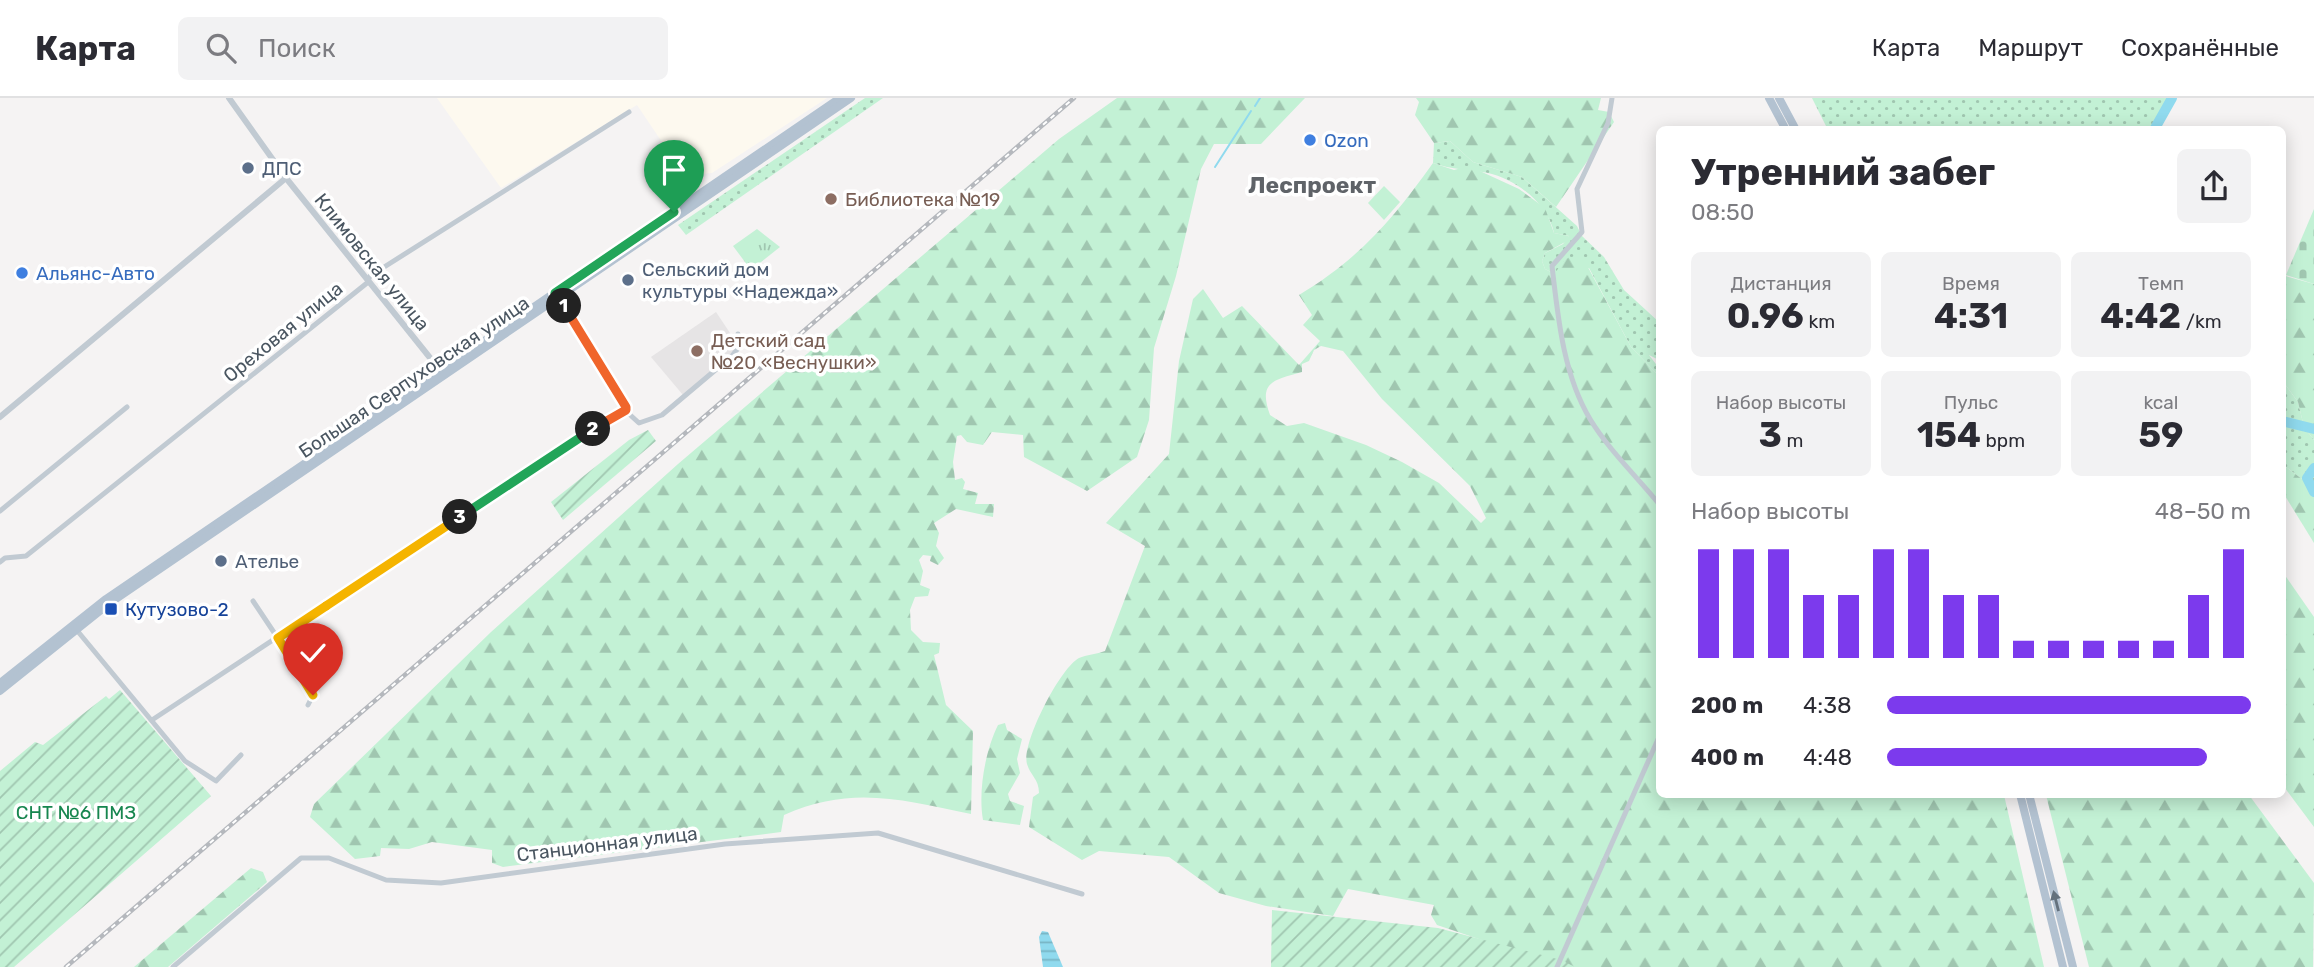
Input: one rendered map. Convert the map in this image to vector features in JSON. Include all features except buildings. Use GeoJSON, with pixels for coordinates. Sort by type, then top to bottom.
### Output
{"type":"FeatureCollection","features":[{"type":"Feature","properties":{"kind":"main road","name":"Большая Серпуховская улица"},"geometry":{"type":"LineString","coordinates":[[0,691],[75,628],[840,98]]}},
{"type":"Feature","properties":{"kind":"main road","name":"Большая Серпуховская улица"},"geometry":{"type":"LineString","coordinates":[[557,295],[851,98]]}},
{"type":"Feature","properties":{"kind":"main road"},"geometry":{"type":"LineString","coordinates":[[1769,98],[1784,126]]}},
{"type":"Feature","properties":{"kind":"main road"},"geometry":{"type":"LineString","coordinates":[[1779,98],[1794,126]]}},
{"type":"Feature","properties":{"kind":"main road","name":"Большая Серпуховская улица"},"geometry":{"type":"LineString","coordinates":[[0,683],[98,604],[442,374]]}},
{"type":"Feature","properties":{"kind":"main road"},"geometry":{"type":"LineString","coordinates":[[2021,798],[2063,967]]}},
{"type":"Feature","properties":{"kind":"main road"},"geometry":{"type":"LineString","coordinates":[[2030,798],[2073,967]]}},
{"type":"Feature","properties":{"kind":"street","name":"Климовская улица"},"geometry":{"type":"LineString","coordinates":[[229,98],[286,178],[367,283],[442,374]]}},
{"type":"Feature","properties":{"kind":"street"},"geometry":{"type":"LineString","coordinates":[[1612,98],[1608,123],[1577,189],[1582,232],[1552,266],[1559,327],[1575,382],[1590,419],[1656,500]]}},
{"type":"Feature","properties":{"kind":"street","name":"Ореховая улица"},"geometry":{"type":"LineString","coordinates":[[0,562],[5,558],[26,556],[367,283],[370,276],[629,112]]}},
{"type":"Feature","properties":{"kind":"street"},"geometry":{"type":"LineString","coordinates":[[0,417],[286,178]]}},
{"type":"Feature","properties":{"kind":"street"},"geometry":{"type":"LineString","coordinates":[[557,295],[626,410],[639,423],[662,415],[737,351],[740,344],[738,334]]}},
{"type":"Feature","properties":{"kind":"street"},"geometry":{"type":"LineString","coordinates":[[0,510],[127,407]]}},
{"type":"Feature","properties":{"kind":"street"},"geometry":{"type":"LineString","coordinates":[[152,720],[598,425],[626,410]]}},
{"type":"Feature","properties":{"kind":"street"},"geometry":{"type":"LineString","coordinates":[[253,601],[311,688],[313,695],[308,705]]}},
{"type":"Feature","properties":{"kind":"street"},"geometry":{"type":"LineString","coordinates":[[75,628],[185,761],[216,781],[242,755]]}},
{"type":"Feature","properties":{"kind":"street"},"geometry":{"type":"LineString","coordinates":[[1557,967],[1656,744]]}},
{"type":"Feature","properties":{"kind":"street","name":"Станционная улица"},"geometry":{"type":"LineString","coordinates":[[173,967],[301,858],[329,858],[386,880],[441,883],[726,844],[863,832],[878,833],[1082,894]]}},
{"type":"Feature","properties":{"kind":"shaded area"},"geometry":{"type":"Polygon","coordinates":[[[437,98],[827,98],[712,173],[702,174],[689,182],[637,105],[501,188],[437,98]]]}},
{"type":"Feature","properties":{"kind":"shaded area","name":"Детский сад №20 «Веснушки»"},"geometry":{"type":"Polygon","coordinates":[[[716,312],[738,345],[729,357],[683,395],[651,357],[716,312]]]}},
{"type":"Feature","properties":{"kind":"green space"},"geometry":{"type":"Polygon","coordinates":[[[865,98],[883,98],[686,235],[678,225],[865,98]]]}},
{"type":"Feature","properties":{"kind":"green space"},"geometry":{"type":"Polygon","coordinates":[[[1117,98],[1305,98],[1261,144],[1214,144],[1201,169],[1176,276],[1154,348],[1149,420],[1137,457],[1087,491],[1024,457],[1023,435],[992,432],[983,445],[967,442],[961,435],[957,436],[953,462],[955,480],[962,478],[965,482],[963,489],[978,493],[975,504],[994,504],[993,517],[956,509],[934,523],[939,533],[936,546],[944,558],[938,565],[930,561],[931,556],[923,555],[919,560],[923,571],[920,585],[930,589],[928,596],[915,597],[910,610],[911,630],[923,642],[940,643],[939,653],[934,655],[946,705],[973,731],[971,814],[899,800],[832,800],[784,815],[781,832],[503,867],[492,863],[492,850],[432,842],[409,849],[381,848],[380,856],[355,859],[310,817],[314,804],[491,632],[678,464],[1059,139],[1117,98]]]}},
{"type":"Feature","properties":{"kind":"green space"},"geometry":{"type":"Polygon","coordinates":[[[1416,98],[1601,98],[1598,110],[1609,112],[1614,122],[1556,207],[1522,177],[1473,162],[1450,141],[1434,143],[1415,115],[1419,102],[1416,98]]]}},
{"type":"Feature","properties":{"kind":"green space"},"geometry":{"type":"Polygon","coordinates":[[[1812,98],[2172,98],[2156,126],[1826,126],[1812,98]]]}},
{"type":"Feature","properties":{"kind":"green space"},"geometry":{"type":"Polygon","coordinates":[[[1450,141],[1473,162],[1522,177],[1577,226],[1582,236],[1604,257],[1624,290],[1656,319],[1656,358],[1649,355],[1656,364],[1656,373],[1631,347],[1589,268],[1555,274],[1545,269],[1542,261],[1545,253],[1563,244],[1569,236],[1554,233],[1551,222],[1538,203],[1520,187],[1499,176],[1433,163],[1434,143],[1450,141]]]}},
{"type":"Feature","properties":{"kind":"green space"},"geometry":{"type":"Polygon","coordinates":[[[1433,163],[1454,170],[1469,166],[1519,189],[1545,208],[1554,233],[1569,236],[1567,241],[1545,253],[1542,261],[1545,269],[1555,274],[1566,259],[1583,258],[1631,347],[1656,373],[1656,798],[2005,798],[2044,967],[1563,967],[1437,925],[1431,915],[1434,905],[1348,889],[1333,916],[1266,906],[1219,893],[1169,857],[1099,851],[1082,860],[1029,827],[1033,797],[1039,793],[1038,784],[1027,764],[1030,740],[1036,724],[1053,691],[1071,665],[1079,658],[1105,651],[1145,546],[1106,523],[1169,454],[1179,361],[1193,299],[1203,289],[1223,318],[1242,306],[1299,365],[1320,341],[1303,325],[1312,315],[1299,295],[1340,267],[1389,220],[1433,163]],[[1321,346],[1314,350],[1309,361],[1302,364],[1302,372],[1276,380],[1267,389],[1266,395],[1270,415],[1287,426],[1304,423],[1366,445],[1402,462],[1439,483],[1481,523],[1486,518],[1470,486],[1382,399],[1343,351],[1321,346]]]}},
{"type":"Feature","properties":{"kind":"green space"},"geometry":{"type":"Polygon","coordinates":[[[1384,186],[1400,202],[1384,220],[1368,203],[1384,186]]]}},
{"type":"Feature","properties":{"kind":"green space"},"geometry":{"type":"Polygon","coordinates":[[[2314,209],[2314,284],[2286,275],[2314,209]]]}},
{"type":"Feature","properties":{"kind":"green space"},"geometry":{"type":"Polygon","coordinates":[[[757,229],[780,247],[751,270],[733,246],[757,229]]]}},
{"type":"Feature","properties":{"kind":"green space"},"geometry":{"type":"Polygon","coordinates":[[[2286,276],[2314,284],[2314,440],[2304,427],[2298,402],[2286,386],[2286,276]]]}},
{"type":"Feature","properties":{"kind":"green space"},"geometry":{"type":"Polygon","coordinates":[[[2286,386],[2298,402],[2304,427],[2314,440],[2314,488],[2286,467],[2286,386]]]}},
{"type":"Feature","properties":{"kind":"green space"},"geometry":{"type":"Polygon","coordinates":[[[648,430],[656,441],[563,520],[551,502],[629,440],[648,430]]]}},
{"type":"Feature","properties":{"kind":"green space"},"geometry":{"type":"Polygon","coordinates":[[[2286,467],[2314,488],[2314,543],[2286,498],[2286,467]]]}},
{"type":"Feature","properties":{"kind":"green space"},"geometry":{"type":"Polygon","coordinates":[[[2286,577],[2314,617],[2314,827],[2286,789],[2286,577]]]}},
{"type":"Feature","properties":{"kind":"green space","name":"СНТ №6 ПМЗ"},"geometry":{"type":"Polygon","coordinates":[[[120,690],[211,796],[14,967],[0,967],[0,771],[35,742],[43,745],[106,696],[109,699],[120,690]]]}},
{"type":"Feature","properties":{"kind":"green space"},"geometry":{"type":"Polygon","coordinates":[[[1005,723],[1007,730],[1022,739],[1017,759],[1020,773],[1008,794],[1010,801],[1024,806],[1020,825],[983,820],[981,797],[986,759],[998,725],[1005,723]]]}},
{"type":"Feature","properties":{"kind":"green space"},"geometry":{"type":"Polygon","coordinates":[[[2047,798],[2251,798],[2314,883],[2313,967],[2089,967],[2047,798]]]}},
{"type":"Feature","properties":{"kind":"green space"},"geometry":{"type":"Polygon","coordinates":[[[251,868],[263,872],[267,882],[168,967],[134,967],[251,868]]]}},
{"type":"Feature","properties":{"kind":"green space"},"geometry":{"type":"Polygon","coordinates":[[[1272,910],[1438,928],[1561,960],[1575,967],[1271,967],[1272,910]]]}},
{"type":"Feature","properties":{"kind":"water"},"geometry":{"type":"Polygon","coordinates":[[[1042,931],[1048,932],[1063,967],[1043,967],[1039,937],[1042,931]]]}},
{"type":"Feature","properties":{"kind":"waterway"},"geometry":{"type":"LineString","coordinates":[[1255,106],[1260,98]]}},
{"type":"Feature","properties":{"kind":"waterway"},"geometry":{"type":"LineString","coordinates":[[2156,126],[2172,98]]}},
{"type":"Feature","properties":{"kind":"waterway"},"geometry":{"type":"LineString","coordinates":[[1215,167],[1251,111]]}},
{"type":"Feature","properties":{"kind":"waterway"},"geometry":{"type":"LineString","coordinates":[[2286,422],[2314,429]]}},
{"type":"Feature","properties":{"kind":"waterway"},"geometry":{"type":"LineString","coordinates":[[2314,468],[2307,478],[2314,492]]}},
{"type":"Feature","properties":{"kind":"railway"},"geometry":{"type":"LineString","coordinates":[[66,967],[1074,98]]}},
{"type":"Feature","properties":{"kind":"place","name":"Ozon"},"geometry":{"type":"Point","coordinates":[1310,140]}},
{"type":"Feature","properties":{"kind":"place","name":"ДПС"},"geometry":{"type":"Point","coordinates":[248,168]}},
{"type":"Feature","properties":{"kind":"place","name":"Библиотека №19"},"geometry":{"type":"Point","coordinates":[831,199]}},
{"type":"Feature","properties":{"kind":"place","name":"Альянс-Авто"},"geometry":{"type":"Point","coordinates":[22,273]}},
{"type":"Feature","properties":{"kind":"place","name":"Сельский дом культуры «Надежда»"},"geometry":{"type":"Point","coordinates":[628,280]}},
{"type":"Feature","properties":{"kind":"place","name":"Детский сад №20 «Веснушки»"},"geometry":{"type":"Point","coordinates":[697,351]}},
{"type":"Feature","properties":{"kind":"place","name":"Ателье"},"geometry":{"type":"Point","coordinates":[221,561]}},
{"type":"Feature","properties":{"kind":"place","name":"Кутузово-2"},"geometry":{"type":"Point","coordinates":[111,609]}},
{"type":"Feature","properties":{"kind":"district","name":"Леспроект"},"geometry":{"type":"Point","coordinates":[1312,185]}},
{"type":"Feature","properties":{"kind":"route"},"geometry":{"type":"LineString","coordinates":[[313,695],[278,638],[598,425],[626,410],[625,404],[555,293],[674,212]]}}]}
